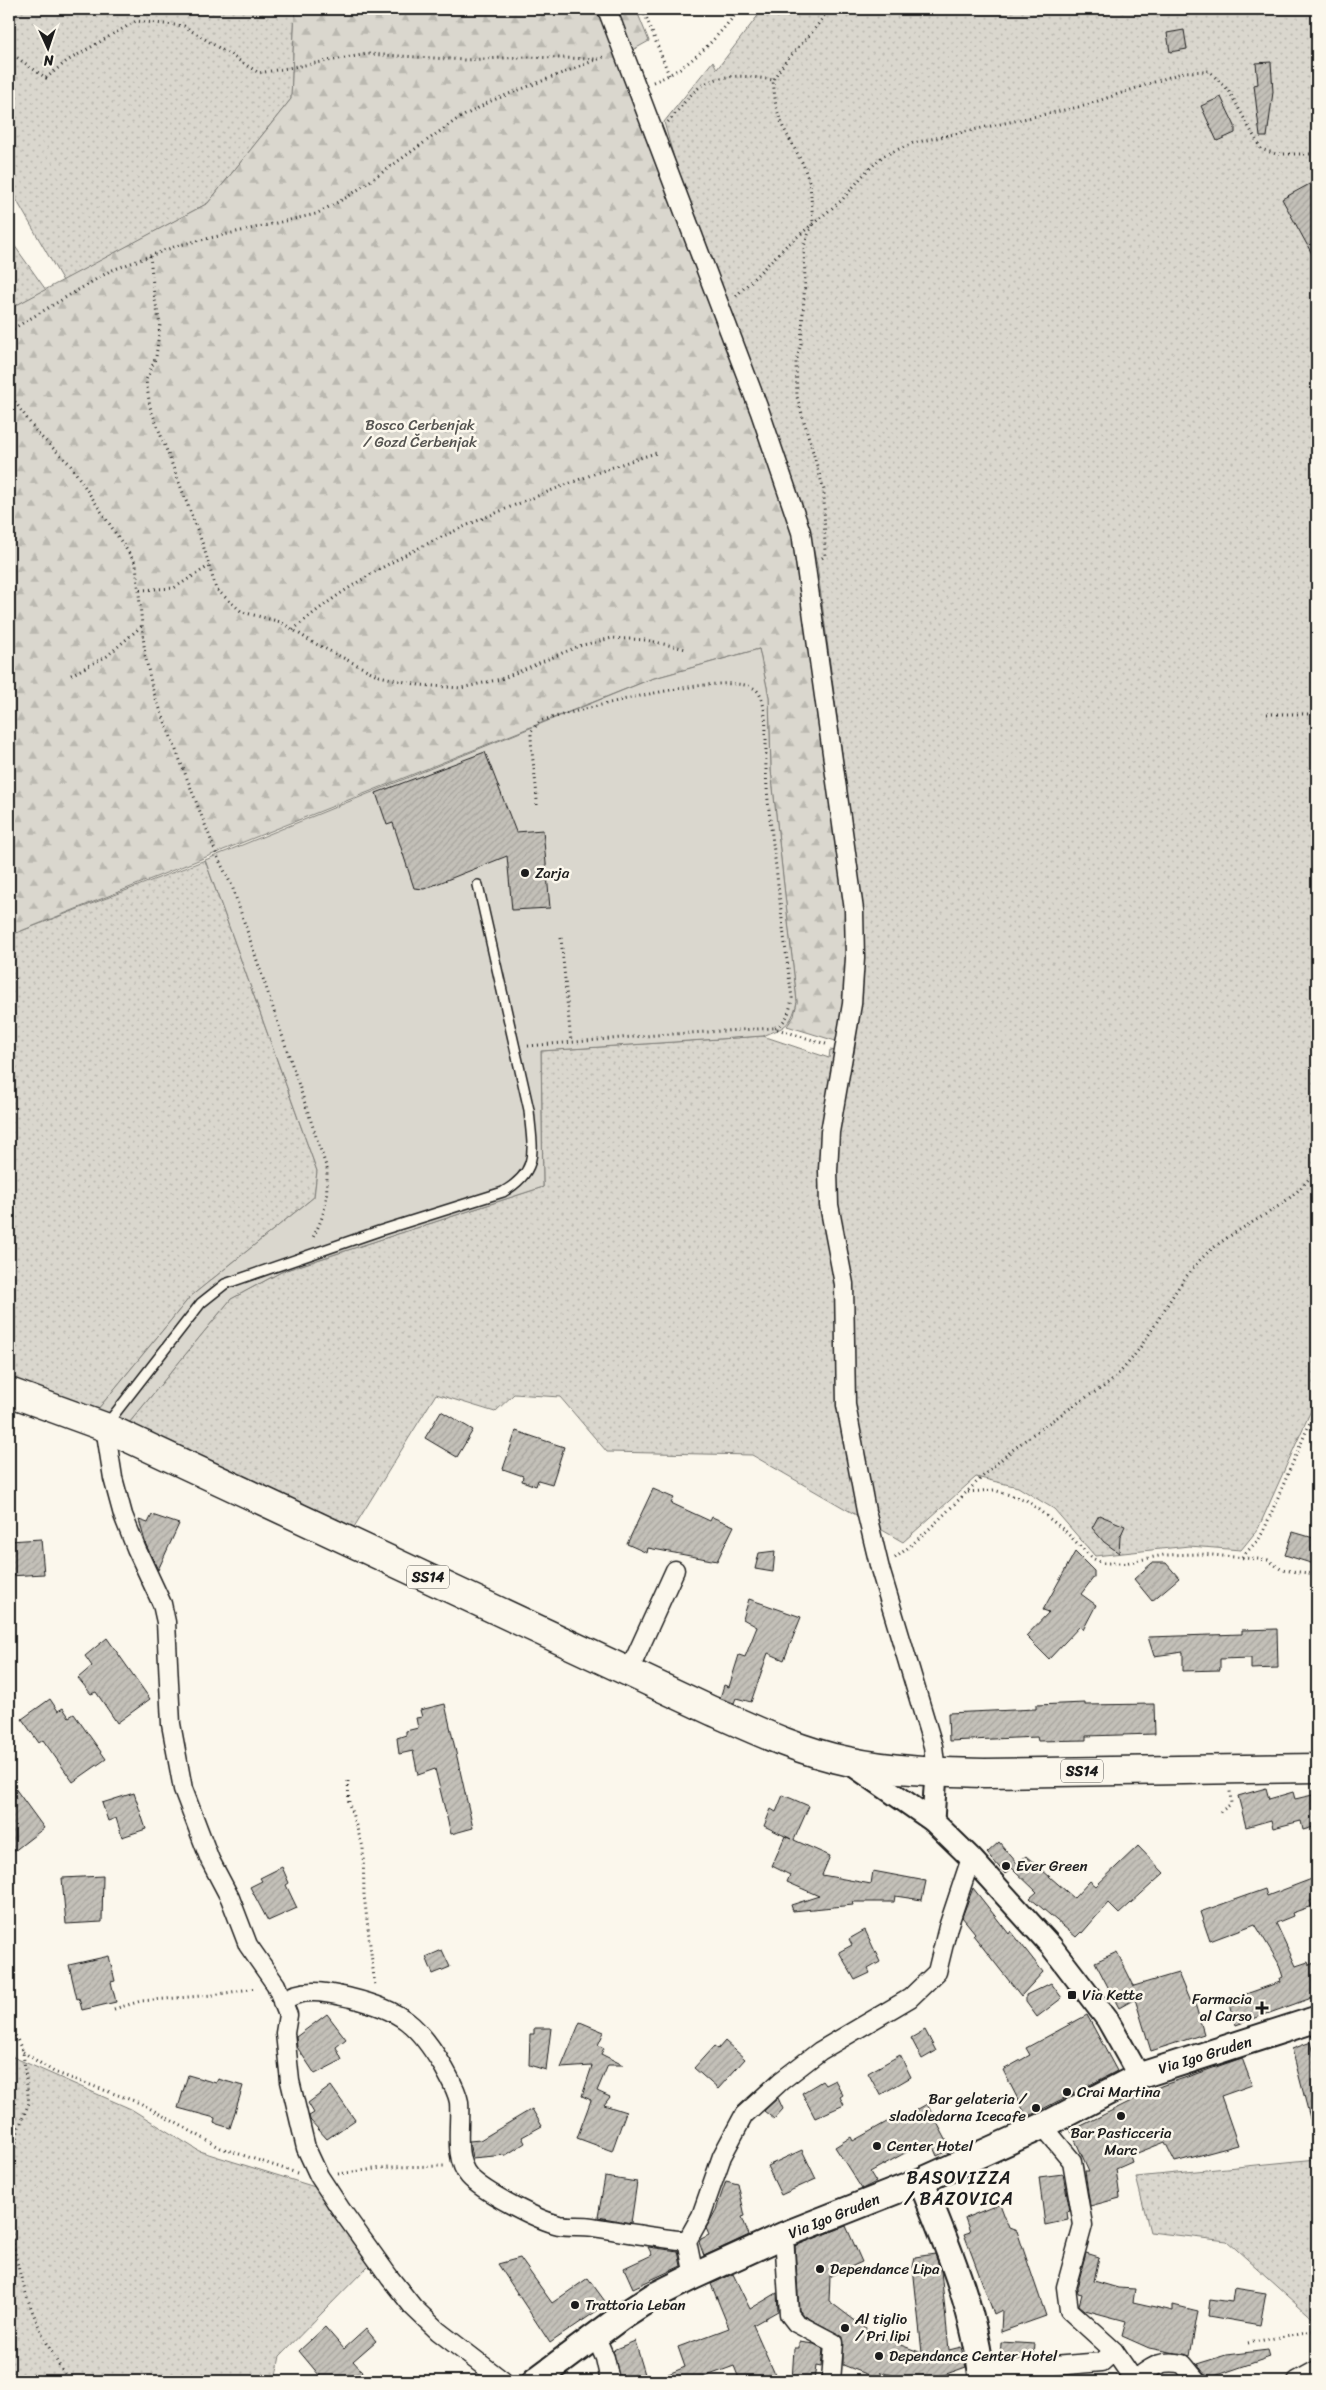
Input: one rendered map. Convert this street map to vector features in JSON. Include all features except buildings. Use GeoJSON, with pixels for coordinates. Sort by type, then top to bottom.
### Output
{"type":"FeatureCollection","features":[{"type":"Feature","properties":{"kind":"main road","name":"SS14"},"geometry":{"type":"LineString","coordinates":[[9,1392],[105,1427],[751,1729],[809,1751],[848,1761],[896,1769],[936,1772],[985,1773],[1317,1768]]}},
{"type":"Feature","properties":{"kind":"main road","name":"Via Igo Gruden"},"geometry":{"type":"LineString","coordinates":[[535,2381],[595,2335],[652,2297],[694,2276],[784,2236],[921,2181],[1043,2126],[1139,2076],[1317,2019]]}},
{"type":"Feature","properties":{"kind":"main road"},"geometry":{"type":"LineString","coordinates":[[921,2181],[952,2258],[973,2329],[982,2377]]}},
{"type":"Feature","properties":{"kind":"street"},"geometry":{"type":"LineString","coordinates":[[607,9],[788,489],[801,532],[854,910],[855,958],[852,1004],[846,1050],[830,1132],[829,1205],[844,1284],[846,1405],[866,1511],[880,1570],[933,1746],[936,1772],[933,1821]]}},
{"type":"Feature","properties":{"kind":"street"},"geometry":{"type":"LineString","coordinates":[[105,1427],[113,1478],[123,1515],[162,1604],[166,1622],[171,1724],[183,1790],[210,1860],[230,1898],[248,1945],[276,1984],[288,2015],[285,2033],[290,2081],[306,2148],[319,2176],[390,2278],[413,2307],[438,2331],[503,2381]]}},
{"type":"Feature","properties":{"kind":"street"},"geometry":{"type":"LineString","coordinates":[[629,1671],[675,1570]]}},
{"type":"Feature","properties":{"kind":"street"},"geometry":{"type":"LineString","coordinates":[[848,1761],[933,1821],[971,1858],[1051,1946],[1079,1982],[1107,2019],[1139,2076]]}},
{"type":"Feature","properties":{"kind":"street"},"geometry":{"type":"LineString","coordinates":[[694,2276],[687,2241],[701,2216],[722,2156],[744,2115],[781,2081],[820,2051],[910,1998],[937,1972],[948,1927],[971,1858]]}},
{"type":"Feature","properties":{"kind":"street"},"geometry":{"type":"LineString","coordinates":[[282,2002],[290,1996],[301,1992],[317,1992],[376,2004],[417,2028],[454,2086],[458,2100],[462,2165],[469,2177],[506,2202],[559,2225],[591,2226],[687,2241]]}},
{"type":"Feature","properties":{"kind":"street"},"geometry":{"type":"LineString","coordinates":[[1043,2126],[1072,2162],[1083,2225],[1066,2287],[1070,2310],[1114,2352],[1134,2381],[1153,2366],[1168,2361],[1183,2364],[1197,2381]]}},
{"type":"Feature","properties":{"kind":"street"},"geometry":{"type":"LineString","coordinates":[[784,2236],[788,2314],[796,2323],[834,2344],[831,2381]]}},
{"type":"Feature","properties":{"kind":"street"},"geometry":{"type":"LineString","coordinates":[[595,2335],[605,2358],[610,2381]]}},
{"type":"Feature","properties":{"kind":"street"},"geometry":{"type":"LineString","coordinates":[[982,2377],[1102,2362],[1114,2352]]}},
{"type":"Feature","properties":{"kind":"street"},"geometry":{"type":"LineString","coordinates":[[1297,2381],[1317,2370]]}},
{"type":"Feature","properties":{"kind":"lane"},"geometry":{"type":"LineString","coordinates":[[105,1427],[201,1303],[226,1284],[304,1256],[474,1202],[503,1192],[519,1183],[530,1167],[532,1148],[529,1110],[478,885]]}},
{"type":"Feature","properties":{"kind":"path"},"geometry":{"type":"LineString","coordinates":[[643,9],[669,75]]}},
{"type":"Feature","properties":{"kind":"path"},"geometry":{"type":"LineString","coordinates":[[636,89],[686,66],[714,39],[740,9]]}},
{"type":"Feature","properties":{"kind":"path"},"geometry":{"type":"LineString","coordinates":[[807,570],[825,556],[824,490],[797,397],[796,362],[801,344],[805,282],[804,246],[813,222],[810,184],[803,164],[783,127],[776,107],[773,80],[786,61],[816,28],[828,9]]}},
{"type":"Feature","properties":{"kind":"path"},"geometry":{"type":"LineString","coordinates":[[9,52],[46,78],[67,61],[136,21],[184,26],[259,72],[368,54],[465,60],[526,57],[598,59]]}},
{"type":"Feature","properties":{"kind":"path"},"geometry":{"type":"LineString","coordinates":[[9,337],[10,330],[110,271],[188,243],[316,214],[349,196],[456,120],[491,101],[598,59],[622,52]]}},
{"type":"Feature","properties":{"kind":"path"},"geometry":{"type":"LineString","coordinates":[[718,303],[736,296],[813,222],[842,200],[883,156],[913,143],[1083,106],[1184,72],[1210,71],[1229,91],[1261,149],[1276,154],[1317,154]]}},
{"type":"Feature","properties":{"kind":"path"},"geometry":{"type":"LineString","coordinates":[[654,135],[679,111],[699,87],[714,80],[736,76],[773,80]]}},
{"type":"Feature","properties":{"kind":"path"},"geometry":{"type":"LineString","coordinates":[[150,256],[154,294],[160,324],[156,358],[146,380],[150,407],[209,566],[216,590],[242,612],[281,622],[379,676],[418,685],[461,688],[501,679],[578,646],[612,638],[646,640],[686,649]]}},
{"type":"Feature","properties":{"kind":"path"},"geometry":{"type":"LineString","coordinates":[[9,388],[12,399],[38,434],[69,463],[136,564],[145,655],[153,691],[218,858],[232,886],[327,1169],[327,1205],[322,1222],[304,1256]]}},
{"type":"Feature","properties":{"kind":"path"},"geometry":{"type":"LineString","coordinates":[[293,630],[315,612],[382,568],[431,543],[487,516],[612,466],[656,452]]}},
{"type":"Feature","properties":{"kind":"path"},"geometry":{"type":"LineString","coordinates":[[140,590],[174,588],[209,566]]}},
{"type":"Feature","properties":{"kind":"path"},"geometry":{"type":"LineString","coordinates":[[71,675],[107,656],[143,625]]}},
{"type":"Feature","properties":{"kind":"path"},"geometry":{"type":"LineString","coordinates":[[537,805],[537,787],[531,759],[531,732],[540,721],[641,696],[731,682],[744,684],[756,689],[763,701],[765,717],[766,782],[792,998],[789,1016],[783,1024],[774,1028]]}},
{"type":"Feature","properties":{"kind":"path"},"geometry":{"type":"LineString","coordinates":[[1267,714],[1317,714]]}},
{"type":"Feature","properties":{"kind":"path"},"geometry":{"type":"LineString","coordinates":[[561,938],[571,1042]]}},
{"type":"Feature","properties":{"kind":"path"},"geometry":{"type":"LineString","coordinates":[[516,1048],[656,1034],[774,1028],[846,1050]]}},
{"type":"Feature","properties":{"kind":"path"},"geometry":{"type":"LineString","coordinates":[[880,1570],[923,1534],[1009,1453],[1047,1424],[1112,1381],[1140,1349],[1180,1287],[1206,1254],[1238,1230],[1285,1202],[1300,1190],[1317,1168]]}},
{"type":"Feature","properties":{"kind":"path"},"geometry":{"type":"LineString","coordinates":[[1242,1558],[1259,1539],[1264,1530],[1317,1406]]}},
{"type":"Feature","properties":{"kind":"path"},"geometry":{"type":"LineString","coordinates":[[967,1492],[994,1490],[1026,1500],[1064,1530],[1092,1558],[1102,1563],[1125,1563],[1183,1553],[1268,1560],[1282,1570],[1317,1574]]}},
{"type":"Feature","properties":{"kind":"path"},"geometry":{"type":"LineString","coordinates":[[348,1782],[349,1804],[363,1847],[365,1862],[364,1896],[376,2004]]}},
{"type":"Feature","properties":{"kind":"path"},"geometry":{"type":"LineString","coordinates":[[1220,1812],[1231,1804],[1230,1788]]}},
{"type":"Feature","properties":{"kind":"path"},"geometry":{"type":"LineString","coordinates":[[114,2009],[140,2001],[213,1995],[276,1984]]}},
{"type":"Feature","properties":{"kind":"path"},"geometry":{"type":"LineString","coordinates":[[9,2022],[23,2052],[29,2103],[19,2127],[9,2175]]}},
{"type":"Feature","properties":{"kind":"path"},"geometry":{"type":"LineString","coordinates":[[23,2052],[54,2072],[140,2103],[221,2148],[294,2174],[319,2176],[389,2167],[462,2165]]}},
{"type":"Feature","properties":{"kind":"path"},"geometry":{"type":"LineString","coordinates":[[9,2209],[18,2271],[33,2316],[52,2355],[69,2381]]}},
{"type":"Feature","properties":{"kind":"path"},"geometry":{"type":"LineString","coordinates":[[1248,2343],[1317,2330]]}},
{"type":"Feature","properties":{"kind":"green space"},"geometry":{"type":"Polygon","coordinates":[[[9,9],[295,9],[291,99],[208,203],[63,281],[9,187],[9,9]]]}},
{"type":"Feature","properties":{"kind":"green space","name":"Bosco Cerbenjak / Gozd Čerbenjak"},"geometry":{"type":"Polygon","coordinates":[[[295,9],[599,9],[779,484],[794,534],[842,849],[848,941],[845,1002],[839,1042],[787,1026],[794,1016],[797,1002],[771,770],[769,697],[759,649],[651,679],[16,933],[9,924],[9,309],[208,203],[291,99],[295,9]]]}},
{"type":"Feature","properties":{"kind":"green space"},"geometry":{"type":"Polygon","coordinates":[[[615,9],[636,9],[649,41],[631,51],[615,9]]]}},
{"type":"Feature","properties":{"kind":"green space"},"geometry":{"type":"Polygon","coordinates":[[[763,9],[1317,9],[1317,1397],[1258,1529],[1241,1550],[1189,1546],[1095,1556],[1054,1509],[1018,1487],[976,1477],[903,1542],[752,1455],[607,1452],[560,1397],[514,1394],[495,1412],[436,1394],[354,1527],[129,1423],[231,1299],[283,1271],[543,1187],[541,1051],[763,1036],[829,1058],[830,1050],[854,1054],[863,983],[862,905],[817,565],[808,525],[681,184],[664,122],[713,61],[717,69],[763,9]]]}},
{"type":"Feature","properties":{"kind":"green space"},"geometry":{"type":"Polygon","coordinates":[[[9,238],[46,290],[9,309],[9,238]]]}},
{"type":"Feature","properties":{"kind":"green space"},"geometry":{"type":"Polygon","coordinates":[[[759,649],[769,697],[771,770],[797,1002],[792,1016],[786,1025],[763,1036],[541,1051],[543,1187],[283,1271],[231,1299],[129,1423],[98,1409],[190,1297],[314,1197],[317,1171],[205,860],[651,679],[759,649]]]}},
{"type":"Feature","properties":{"kind":"green space"},"geometry":{"type":"Polygon","coordinates":[[[205,860],[317,1171],[314,1197],[190,1297],[98,1409],[9,1377],[9,924],[16,933],[205,860]]]}},
{"type":"Feature","properties":{"kind":"green space"},"geometry":{"type":"Polygon","coordinates":[[[9,2050],[13,2057],[131,2109],[199,2151],[315,2187],[369,2265],[280,2356],[275,2381],[9,2381],[9,2050]]]}},
{"type":"Feature","properties":{"kind":"green space"},"geometry":{"type":"Polygon","coordinates":[[[1317,2159],[1317,2322],[1227,2241],[1150,2232],[1136,2177],[1317,2159]]]}},
{"type":"Feature","properties":{"kind":"place","name":"Zarja"},"geometry":{"type":"Point","coordinates":[525,873]}},
{"type":"Feature","properties":{"kind":"place","name":"Ever Green"},"geometry":{"type":"Point","coordinates":[1006,1866]}},
{"type":"Feature","properties":{"kind":"place","name":"Via Kette"},"geometry":{"type":"Point","coordinates":[1072,1995]}},
{"type":"Feature","properties":{"kind":"place","name":"Farmacia al Carso"},"geometry":{"type":"Point","coordinates":[1262,2008]}},
{"type":"Feature","properties":{"kind":"place","name":"Crai Martina"},"geometry":{"type":"Point","coordinates":[1067,2092]}},
{"type":"Feature","properties":{"kind":"place","name":"Bar gelateria / sladoledarna Icecafe"},"geometry":{"type":"Point","coordinates":[1036,2108]}},
{"type":"Feature","properties":{"kind":"place","name":"Bar Pasticceria Marc"},"geometry":{"type":"Point","coordinates":[1121,2116]}},
{"type":"Feature","properties":{"kind":"place","name":"Center Hotel"},"geometry":{"type":"Point","coordinates":[877,2146]}},
{"type":"Feature","properties":{"kind":"place","name":"Dependance Lipa"},"geometry":{"type":"Point","coordinates":[820,2269]}},
{"type":"Feature","properties":{"kind":"place","name":"Trattoria Leban"},"geometry":{"type":"Point","coordinates":[575,2305]}},
{"type":"Feature","properties":{"kind":"place","name":"Al tiglio / Pri lipi"},"geometry":{"type":"Point","coordinates":[845,2328]}},
{"type":"Feature","properties":{"kind":"place","name":"Dependance Center Hotel"},"geometry":{"type":"Point","coordinates":[879,2356]}},
{"type":"Feature","properties":{"kind":"district","name":"BASOVIZZA / BAZOVICA"},"geometry":{"type":"Point","coordinates":[959,2188]}}]}
